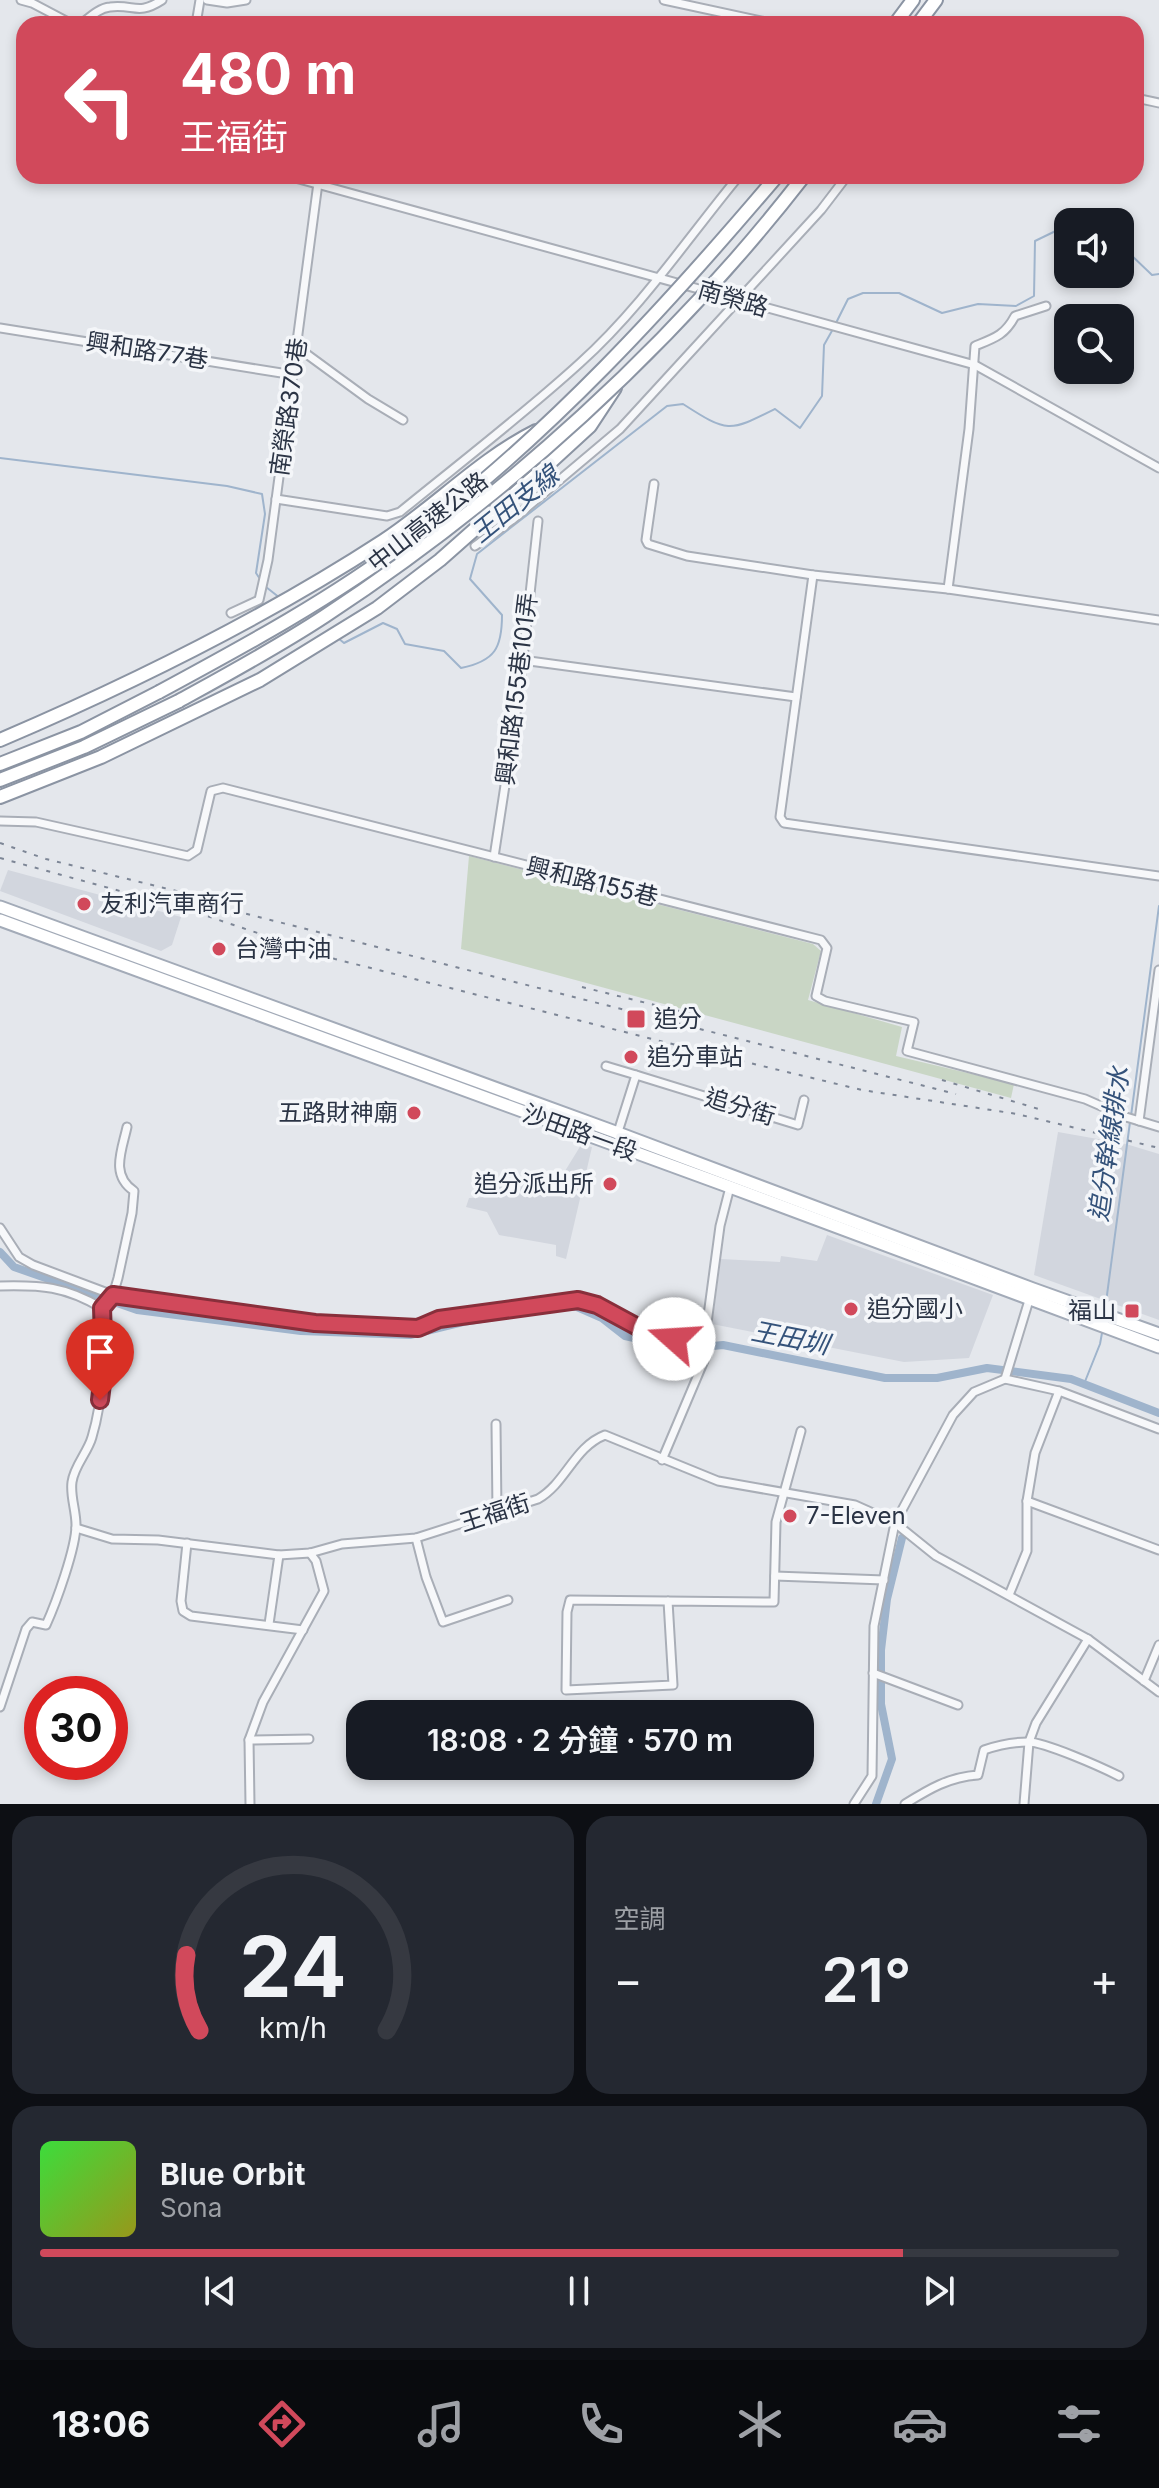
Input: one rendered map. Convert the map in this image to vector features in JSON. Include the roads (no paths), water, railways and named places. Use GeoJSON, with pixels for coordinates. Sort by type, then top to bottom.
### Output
{"type":"FeatureCollection","features":[{"type":"Feature","properties":{"kind":"highway","name":"中山高速公路"},"geometry":{"type":"LineString","coordinates":[[0,764],[81,732],[249,644],[333,593],[411,539],[477,486],[595,379],[770,184]]}},
{"type":"Feature","properties":{"kind":"highway","name":"中山高速公路"},"geometry":{"type":"LineString","coordinates":[[0,780],[84,747],[179,701],[324,617],[445,532],[621,378],[698,301],[797,184]]}},
{"type":"Feature","properties":{"kind":"highway","name":"中山高速公路"},"geometry":{"type":"LineString","coordinates":[[0,797],[101,757],[260,680],[377,608],[440,560],[572,443],[590,426],[621,378]]}},
{"type":"Feature","properties":{"kind":"highway"},"geometry":{"type":"LineString","coordinates":[[0,740],[117,687],[284,599],[381,542],[504,450],[542,428]]}},
{"type":"Feature","properties":{"kind":"main road","name":"沙田路一段"},"geometry":{"type":"LineString","coordinates":[[0,907],[618,1133],[877,1237]]}},
{"type":"Feature","properties":{"kind":"main road","name":"沙田路一段"},"geometry":{"type":"LineString","coordinates":[[0,920],[613,1145],[877,1237],[1031,1294],[1159,1347]]}},
{"type":"Feature","properties":{"kind":"main road","name":"沙田路一段"},"geometry":{"type":"LineString","coordinates":[[1031,1294],[1159,1334]]}},
{"type":"Feature","properties":{"kind":"street"},"geometry":{"type":"LineString","coordinates":[[21,0],[57,16]]}},
{"type":"Feature","properties":{"kind":"street"},"geometry":{"type":"LineString","coordinates":[[92,16],[111,6],[146,10],[162,0]]}},
{"type":"Feature","properties":{"kind":"street"},"geometry":{"type":"LineString","coordinates":[[207,0],[227,3],[246,0]]}},
{"type":"Feature","properties":{"kind":"street"},"geometry":{"type":"LineString","coordinates":[[664,0],[738,16]]}},
{"type":"Feature","properties":{"kind":"street","name":"南榮路370巷"},"geometry":{"type":"LineString","coordinates":[[231,613],[259,600],[294,375],[318,184]]}},
{"type":"Feature","properties":{"kind":"street","name":"南榮路"},"geometry":{"type":"LineString","coordinates":[[322,184],[839,330],[975,365],[1159,468]]}},
{"type":"Feature","properties":{"kind":"street"},"geometry":{"type":"LineString","coordinates":[[276,499],[387,516],[396,514],[581,362],[660,278],[732,184]]}},
{"type":"Feature","properties":{"kind":"street"},"geometry":{"type":"LineString","coordinates":[[475,546],[512,520],[620,429],[821,210],[841,184]]}},
{"type":"Feature","properties":{"kind":"street"},"geometry":{"type":"LineString","coordinates":[[948,589],[969,429],[975,346],[998,338],[1007,331],[1015,316],[1046,306]]}},
{"type":"Feature","properties":{"kind":"street","name":"興和路77巷"},"geometry":{"type":"LineString","coordinates":[[0,328],[294,375]]}},
{"type":"Feature","properties":{"kind":"street"},"geometry":{"type":"LineString","coordinates":[[297,347],[403,420]]}},
{"type":"Feature","properties":{"kind":"street"},"geometry":{"type":"LineString","coordinates":[[654,484],[645,530],[648,544],[687,556],[1159,620]]}},
{"type":"Feature","properties":{"kind":"street","name":"興和路155巷101弄"},"geometry":{"type":"LineString","coordinates":[[494,857],[538,521]]}},
{"type":"Feature","properties":{"kind":"street"},"geometry":{"type":"LineString","coordinates":[[813,575],[780,817],[784,823],[1159,876]]}},
{"type":"Feature","properties":{"kind":"street"},"geometry":{"type":"LineString","coordinates":[[522,660],[796,697]]}},
{"type":"Feature","properties":{"kind":"street","name":"興和路155巷"},"geometry":{"type":"LineString","coordinates":[[0,821],[36,822],[188,856],[197,850],[211,791],[223,788],[821,940],[827,948],[816,996],[825,1001],[914,1022],[907,1051],[914,1055],[1085,1099],[1139,1121]]}},
{"type":"Feature","properties":{"kind":"street"},"geometry":{"type":"LineString","coordinates":[[1159,970],[1139,1121],[1159,1127]]}},
{"type":"Feature","properties":{"kind":"street"},"geometry":{"type":"LineString","coordinates":[[606,1066],[636,1075],[613,1145]]}},
{"type":"Feature","properties":{"kind":"street","name":"追分街"},"geometry":{"type":"LineString","coordinates":[[636,1075],[798,1125],[804,1100]]}},
{"type":"Feature","properties":{"kind":"street"},"geometry":{"type":"LineString","coordinates":[[0,1707],[26,1629],[32,1622],[46,1625],[54,1608],[76,1528],[72,1478],[92,1439],[100,1400],[104,1366],[102,1308],[113,1295],[132,1213],[134,1191],[128,1187],[119,1168],[127,1127]]}},
{"type":"Feature","properties":{"kind":"street"},"geometry":{"type":"LineString","coordinates":[[662,1460],[706,1356],[705,1338],[720,1226],[730,1187]]}},
{"type":"Feature","properties":{"kind":"street"},"geometry":{"type":"LineString","coordinates":[[0,1228],[19,1257],[113,1295],[315,1323],[418,1328],[439,1319],[578,1300],[597,1305],[645,1331],[674,1339],[705,1338]]}},
{"type":"Feature","properties":{"kind":"street"},"geometry":{"type":"LineString","coordinates":[[0,1286],[39,1284],[84,1297],[102,1308]]}},
{"type":"Feature","properties":{"kind":"street"},"geometry":{"type":"LineString","coordinates":[[1005,1379],[1031,1294]]}},
{"type":"Feature","properties":{"kind":"street"},"geometry":{"type":"LineString","coordinates":[[854,1804],[872,1776],[874,1626],[895,1523],[953,1415],[974,1392],[1005,1379],[1059,1391],[1159,1429]]}},
{"type":"Feature","properties":{"kind":"street"},"geometry":{"type":"LineString","coordinates":[[1009,1595],[1027,1551],[1027,1501],[1035,1453],[1059,1391]]}},
{"type":"Feature","properties":{"kind":"street"},"geometry":{"type":"LineString","coordinates":[[496,1424],[497,1512]]}},
{"type":"Feature","properties":{"kind":"street"},"geometry":{"type":"LineString","coordinates":[[668,1601],[673,1685],[566,1690],[567,1612],[570,1600],[774,1602],[776,1522],[801,1431]]}},
{"type":"Feature","properties":{"kind":"street","name":"王福街"},"geometry":{"type":"LineString","coordinates":[[76,1528],[112,1539],[187,1543],[279,1555],[310,1553],[342,1544],[416,1538],[538,1499],[551,1492],[580,1452],[593,1439],[605,1435],[718,1481],[855,1505],[895,1523],[936,1556],[1088,1639],[1159,1692]]}},
{"type":"Feature","properties":{"kind":"street"},"geometry":{"type":"LineString","coordinates":[[1027,1501],[1159,1550]]}},
{"type":"Feature","properties":{"kind":"street"},"geometry":{"type":"LineString","coordinates":[[416,1538],[426,1577],[443,1622],[508,1600]]}},
{"type":"Feature","properties":{"kind":"street"},"geometry":{"type":"LineString","coordinates":[[187,1543],[181,1601],[183,1611],[191,1616],[303,1630]]}},
{"type":"Feature","properties":{"kind":"street"},"geometry":{"type":"LineString","coordinates":[[250,1804],[249,1740],[263,1702],[324,1591],[316,1561],[310,1553]]}},
{"type":"Feature","properties":{"kind":"street"},"geometry":{"type":"LineString","coordinates":[[269,1624],[279,1555]]}},
{"type":"Feature","properties":{"kind":"street"},"geometry":{"type":"LineString","coordinates":[[775,1576],[884,1580]]}},
{"type":"Feature","properties":{"kind":"street"},"geometry":{"type":"LineString","coordinates":[[1024,1804],[1029,1742],[1036,1723],[1088,1639]]}},
{"type":"Feature","properties":{"kind":"street"},"geometry":{"type":"LineString","coordinates":[[1144,1681],[1159,1645]]}},
{"type":"Feature","properties":{"kind":"street"},"geometry":{"type":"LineString","coordinates":[[873,1673],[958,1705]]}},
{"type":"Feature","properties":{"kind":"street"},"geometry":{"type":"LineString","coordinates":[[249,1740],[309,1739]]}},
{"type":"Feature","properties":{"kind":"street"},"geometry":{"type":"LineString","coordinates":[[905,1804],[939,1783],[956,1777],[978,1775],[984,1750],[1001,1744],[1029,1742],[1081,1759],[1119,1776]]}},
{"type":"Feature","properties":{"kind":"waterway","name":"王田支線"},"geometry":{"type":"LineString","coordinates":[[836,323],[848,299],[863,293],[899,293],[942,313],[978,304],[1016,306],[1034,296],[1035,241],[1054,232]]}},
{"type":"Feature","properties":{"kind":"waterway","name":"王田支線"},"geometry":{"type":"LineString","coordinates":[[1134,258],[1152,275],[1159,274]]}},
{"type":"Feature","properties":{"kind":"waterway","name":"王田支線"},"geometry":{"type":"LineString","coordinates":[[338,638],[344,643],[383,623],[397,629],[405,644],[444,651],[461,668],[489,657],[498,644],[502,615],[470,579],[477,554],[667,406],[683,404],[710,420],[729,426],[748,422],[775,409],[800,428],[822,396],[824,345],[833,329]]}},
{"type":"Feature","properties":{"kind":"waterway","name":"王田支線"},"geometry":{"type":"LineString","coordinates":[[0,458],[227,486],[262,494],[265,514],[256,573],[260,579]]}},
{"type":"Feature","properties":{"kind":"waterway","name":"王田支線"},"geometry":{"type":"LineString","coordinates":[[266,587],[280,598]]}},
{"type":"Feature","properties":{"kind":"waterway","name":"追分幹線排水"},"geometry":{"type":"LineString","coordinates":[[1131,1116],[1159,906]]}},
{"type":"Feature","properties":{"kind":"waterway","name":"追分幹線排水"},"geometry":{"type":"LineString","coordinates":[[1105,1310],[1130,1122]]}},
{"type":"Feature","properties":{"kind":"waterway","name":"王田圳"},"geometry":{"type":"LineString","coordinates":[[0,1252],[14,1267],[137,1310],[301,1331],[410,1335],[463,1322],[562,1306],[577,1307],[602,1318],[625,1336],[683,1349],[723,1345],[885,1378],[937,1378],[987,1368],[1071,1379],[1159,1413]]}},
{"type":"Feature","properties":{"kind":"waterway","name":"追分幹線排水"},"geometry":{"type":"LineString","coordinates":[[1084,1384],[1102,1333]]}},
{"type":"Feature","properties":{"kind":"waterway"},"geometry":{"type":"LineString","coordinates":[[876,1804],[892,1759],[881,1704],[881,1650],[887,1599],[902,1538]]}},
{"type":"Feature","properties":{"kind":"railway"},"geometry":{"type":"LineString","coordinates":[[0,843],[46,859],[201,897]]}},
{"type":"Feature","properties":{"kind":"railway"},"geometry":{"type":"LineString","coordinates":[[0,858],[189,910],[335,959],[704,1052],[862,1090],[1017,1114],[1159,1148]]}},
{"type":"Feature","properties":{"kind":"railway"},"geometry":{"type":"LineString","coordinates":[[188,899],[956,1094]]}},
{"type":"Feature","properties":{"kind":"railway"},"geometry":{"type":"LineString","coordinates":[[582,987],[691,1014]]}},
{"type":"Feature","properties":{"kind":"railway"},"geometry":{"type":"LineString","coordinates":[[942,1080],[1042,1110]]}},
{"type":"Feature","properties":{"kind":"place","name":"友利汽車商行"},"geometry":{"type":"Point","coordinates":[84,904]}},
{"type":"Feature","properties":{"kind":"place","name":"台灣中油"},"geometry":{"type":"Point","coordinates":[219,949]}},
{"type":"Feature","properties":{"kind":"place","name":"追分"},"geometry":{"type":"Point","coordinates":[636,1019]}},
{"type":"Feature","properties":{"kind":"place","name":"追分車站"},"geometry":{"type":"Point","coordinates":[631,1057]}},
{"type":"Feature","properties":{"kind":"place","name":"五路財神廟"},"geometry":{"type":"Point","coordinates":[414,1113]}},
{"type":"Feature","properties":{"kind":"place","name":"追分派出所"},"geometry":{"type":"Point","coordinates":[610,1184]}},
{"type":"Feature","properties":{"kind":"place","name":"追分國小"},"geometry":{"type":"Point","coordinates":[851,1309]}},
{"type":"Feature","properties":{"kind":"place","name":"福山"},"geometry":{"type":"Point","coordinates":[1132,1311]}},
{"type":"Feature","properties":{"kind":"place","name":"7-Eleven"},"geometry":{"type":"Point","coordinates":[790,1516]}}]}
